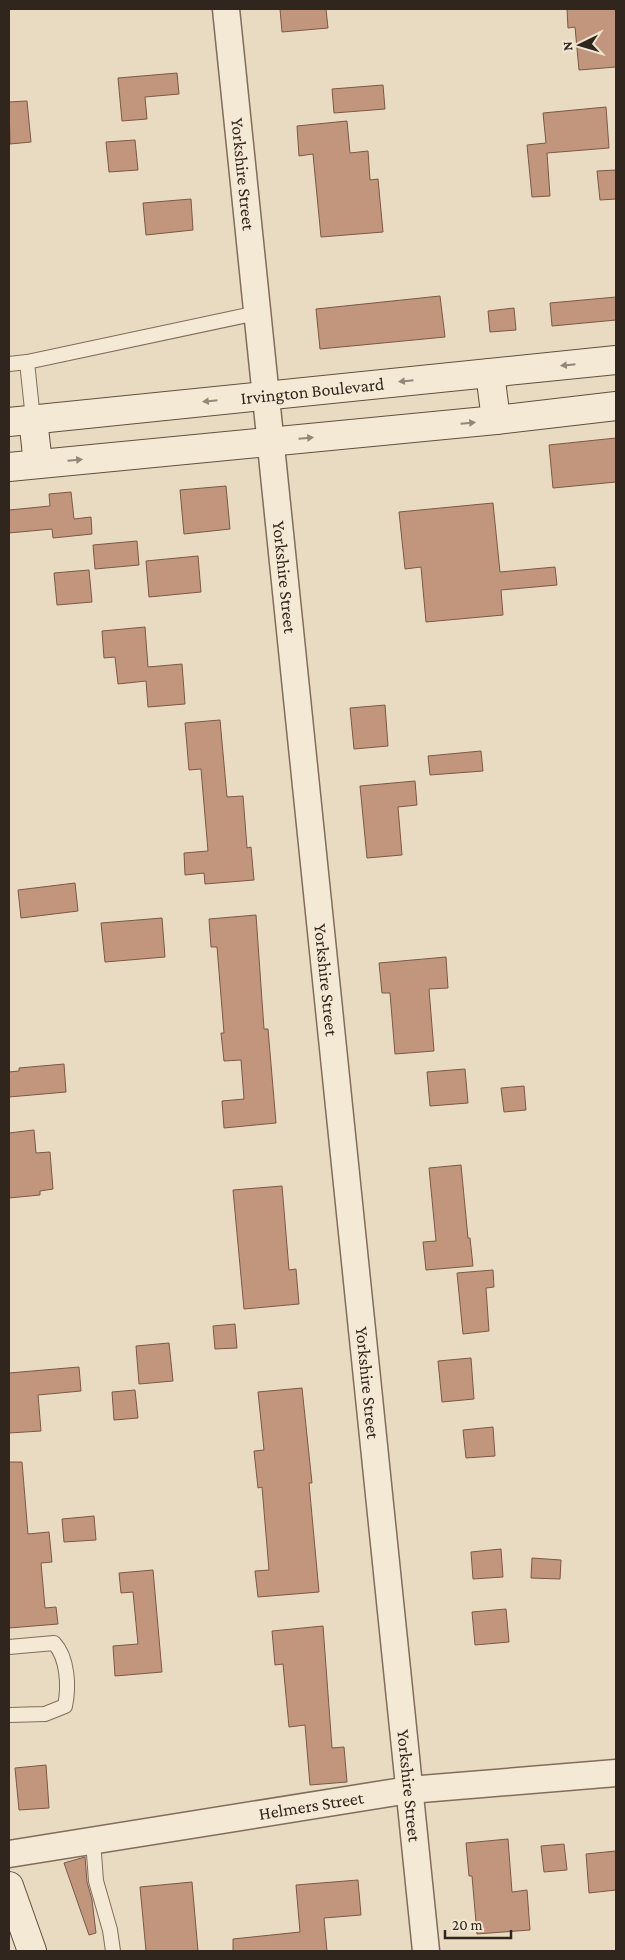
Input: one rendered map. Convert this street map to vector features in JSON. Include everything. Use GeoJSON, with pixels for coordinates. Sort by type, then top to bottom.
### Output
{"type":"FeatureCollection","features":[{"type":"Feature","properties":{"kind":"main road","name":"Irvington Boulevard"},"geometry":{"type":"LineString","coordinates":[[21,420],[616,360]]}},
{"type":"Feature","properties":{"kind":"main road"},"geometry":{"type":"LineString","coordinates":[[490,373],[496,420]]}},
{"type":"Feature","properties":{"kind":"main road"},"geometry":{"type":"LineString","coordinates":[[9,467],[496,420],[616,406]]}},
{"type":"Feature","properties":{"kind":"main road"},"geometry":{"type":"LineString","coordinates":[[21,420],[38,464]]}},
{"type":"Feature","properties":{"kind":"main road"},"geometry":{"type":"LineString","coordinates":[[9,1886],[32,1951]]}},
{"type":"Feature","properties":{"kind":"street","name":"Yorkshire Street"},"geometry":{"type":"LineString","coordinates":[[226,9],[426,1951]]}},
{"type":"Feature","properties":{"kind":"street","name":"Helmers Street"},"geometry":{"type":"LineString","coordinates":[[9,1854],[409,1790],[616,1772]]}},
{"type":"Feature","properties":{"kind":"lane"},"geometry":{"type":"LineString","coordinates":[[9,364],[27,362],[257,313]]}},
{"type":"Feature","properties":{"kind":"lane"},"geometry":{"type":"LineString","coordinates":[[21,420],[27,362]]}},
{"type":"Feature","properties":{"kind":"lane"},"geometry":{"type":"LineString","coordinates":[[9,1647],[54,1642],[62,1650],[68,1690],[64,1706],[45,1714],[9,1714]]}},
{"type":"Feature","properties":{"kind":"lane"},"geometry":{"type":"LineString","coordinates":[[94,1840],[96,1881],[110,1930],[113,1951]]}},
{"type":"Feature","properties":{"kind":"building"},"geometry":{"type":"Polygon","coordinates":[[[280,9],[326,9],[328,28],[282,32],[280,9]]]}},
{"type":"Feature","properties":{"kind":"building"},"geometry":{"type":"Polygon","coordinates":[[[567,9],[616,9],[616,67],[579,70],[575,27],[568,28],[567,9]]]}},
{"type":"Feature","properties":{"kind":"building"},"geometry":{"type":"Polygon","coordinates":[[[177,73],[179,94],[145,97],[147,119],[122,121],[118,78],[177,73]]]}},
{"type":"Feature","properties":{"kind":"building"},"geometry":{"type":"Polygon","coordinates":[[[383,85],[385,109],[334,113],[332,89],[383,85]]]}},
{"type":"Feature","properties":{"kind":"building"},"geometry":{"type":"Polygon","coordinates":[[[27,101],[31,142],[10,144],[9,102],[27,101]]]}},
{"type":"Feature","properties":{"kind":"building"},"geometry":{"type":"Polygon","coordinates":[[[606,107],[609,148],[547,153],[550,196],[532,197],[527,145],[546,143],[543,113],[606,107]]]}},
{"type":"Feature","properties":{"kind":"building"},"geometry":{"type":"Polygon","coordinates":[[[347,121],[350,153],[368,151],[370,180],[378,179],[383,232],[321,237],[313,154],[299,156],[297,126],[347,121]]]}},
{"type":"Feature","properties":{"kind":"building"},"geometry":{"type":"Polygon","coordinates":[[[135,140],[138,170],[109,172],[106,142],[135,140]]]}},
{"type":"Feature","properties":{"kind":"building"},"geometry":{"type":"Polygon","coordinates":[[[616,170],[616,199],[600,200],[597,171],[616,170]]]}},
{"type":"Feature","properties":{"kind":"building"},"geometry":{"type":"Polygon","coordinates":[[[191,199],[193,230],[146,235],[143,203],[191,199]]]}},
{"type":"Feature","properties":{"kind":"building"},"geometry":{"type":"Polygon","coordinates":[[[440,296],[445,337],[320,349],[316,309],[440,296]]]}},
{"type":"Feature","properties":{"kind":"building"},"geometry":{"type":"Polygon","coordinates":[[[616,297],[616,320],[552,326],[550,303],[616,297]]]}},
{"type":"Feature","properties":{"kind":"building"},"geometry":{"type":"Polygon","coordinates":[[[514,308],[516,330],[490,332],[488,311],[514,308]]]}},
{"type":"Feature","properties":{"kind":"building"},"geometry":{"type":"Polygon","coordinates":[[[616,438],[616,482],[553,488],[549,445],[616,438]]]}},
{"type":"Feature","properties":{"kind":"building"},"geometry":{"type":"Polygon","coordinates":[[[226,486],[230,529],[184,534],[180,490],[226,486]]]}},
{"type":"Feature","properties":{"kind":"building"},"geometry":{"type":"Polygon","coordinates":[[[71,492],[74,519],[91,517],[92,534],[53,538],[52,529],[9,533],[9,510],[50,506],[49,494],[71,492]]]}},
{"type":"Feature","properties":{"kind":"building"},"geometry":{"type":"Polygon","coordinates":[[[493,503],[500,572],[555,567],[557,585],[501,590],[503,615],[426,622],[421,567],[405,569],[399,512],[493,503]]]}},
{"type":"Feature","properties":{"kind":"building"},"geometry":{"type":"Polygon","coordinates":[[[137,541],[139,565],[95,569],[93,545],[137,541]]]}},
{"type":"Feature","properties":{"kind":"building"},"geometry":{"type":"Polygon","coordinates":[[[198,556],[201,592],[149,597],[146,561],[198,556]]]}},
{"type":"Feature","properties":{"kind":"building"},"geometry":{"type":"Polygon","coordinates":[[[89,570],[92,602],[57,605],[54,573],[89,570]]]}},
{"type":"Feature","properties":{"kind":"building"},"geometry":{"type":"Polygon","coordinates":[[[145,627],[148,667],[182,664],[185,704],[148,707],[146,681],[118,684],[115,657],[104,658],[102,631],[145,627]]]}},
{"type":"Feature","properties":{"kind":"building"},"geometry":{"type":"Polygon","coordinates":[[[385,705],[388,746],[354,749],[350,708],[385,705]]]}},
{"type":"Feature","properties":{"kind":"building"},"geometry":{"type":"Polygon","coordinates":[[[220,720],[227,797],[243,796],[247,848],[251,847],[254,880],[205,884],[204,873],[185,875],[184,853],[208,851],[201,769],[189,770],[185,723],[220,720]]]}},
{"type":"Feature","properties":{"kind":"building"},"geometry":{"type":"Polygon","coordinates":[[[481,751],[483,771],[430,775],[428,756],[481,751]]]}},
{"type":"Feature","properties":{"kind":"building"},"geometry":{"type":"Polygon","coordinates":[[[415,781],[417,805],[398,807],[402,855],[367,858],[360,786],[415,781]]]}},
{"type":"Feature","properties":{"kind":"building"},"geometry":{"type":"Polygon","coordinates":[[[75,883],[78,911],[21,918],[18,890],[75,883]]]}},
{"type":"Feature","properties":{"kind":"building"},"geometry":{"type":"Polygon","coordinates":[[[256,915],[264,1029],[268,1029],[276,1123],[224,1128],[222,1101],[244,1099],[241,1060],[224,1061],[221,1033],[224,1033],[217,947],[211,947],[209,919],[256,915]]]}},
{"type":"Feature","properties":{"kind":"building"},"geometry":{"type":"Polygon","coordinates":[[[162,918],[165,957],[105,962],[101,923],[162,918]]]}},
{"type":"Feature","properties":{"kind":"building"},"geometry":{"type":"Polygon","coordinates":[[[446,957],[448,988],[429,989],[434,1051],[395,1054],[390,993],[382,993],[379,963],[446,957]]]}},
{"type":"Feature","properties":{"kind":"building"},"geometry":{"type":"Polygon","coordinates":[[[64,1064],[66,1092],[9,1097],[9,1072],[19,1071],[19,1068],[64,1064]]]}},
{"type":"Feature","properties":{"kind":"building"},"geometry":{"type":"Polygon","coordinates":[[[465,1069],[468,1103],[430,1106],[427,1072],[465,1069]]]}},
{"type":"Feature","properties":{"kind":"building"},"geometry":{"type":"Polygon","coordinates":[[[524,1086],[526,1110],[504,1112],[501,1088],[524,1086]]]}},
{"type":"Feature","properties":{"kind":"building"},"geometry":{"type":"Polygon","coordinates":[[[34,1130],[36,1153],[50,1152],[53,1189],[40,1191],[40,1195],[9,1198],[9,1133],[34,1130]]]}},
{"type":"Feature","properties":{"kind":"building"},"geometry":{"type":"Polygon","coordinates":[[[461,1165],[468,1238],[470,1238],[473,1266],[426,1270],[423,1242],[436,1241],[429,1168],[461,1165]]]}},
{"type":"Feature","properties":{"kind":"building"},"geometry":{"type":"Polygon","coordinates":[[[282,1186],[289,1270],[296,1269],[299,1304],[244,1309],[233,1190],[282,1186]]]}},
{"type":"Feature","properties":{"kind":"building"},"geometry":{"type":"Polygon","coordinates":[[[493,1270],[494,1287],[486,1288],[489,1331],[463,1334],[457,1273],[493,1270]]]}},
{"type":"Feature","properties":{"kind":"building"},"geometry":{"type":"Polygon","coordinates":[[[235,1324],[237,1348],[215,1349],[213,1326],[235,1324]]]}},
{"type":"Feature","properties":{"kind":"building"},"geometry":{"type":"Polygon","coordinates":[[[169,1343],[173,1381],[139,1384],[136,1346],[169,1343]]]}},
{"type":"Feature","properties":{"kind":"building"},"geometry":{"type":"Polygon","coordinates":[[[471,1358],[474,1399],[442,1402],[438,1361],[471,1358]]]}},
{"type":"Feature","properties":{"kind":"building"},"geometry":{"type":"Polygon","coordinates":[[[79,1367],[81,1391],[38,1395],[41,1431],[9,1433],[9,1373],[79,1367]]]}},
{"type":"Feature","properties":{"kind":"building"},"geometry":{"type":"Polygon","coordinates":[[[302,1388],[312,1483],[309,1483],[319,1592],[258,1597],[255,1571],[269,1570],[262,1487],[258,1488],[254,1451],[264,1450],[258,1392],[302,1388]]]}},
{"type":"Feature","properties":{"kind":"building"},"geometry":{"type":"Polygon","coordinates":[[[135,1390],[138,1418],[114,1420],[112,1392],[135,1390]]]}},
{"type":"Feature","properties":{"kind":"building"},"geometry":{"type":"Polygon","coordinates":[[[493,1427],[495,1456],[466,1458],[463,1430],[493,1427]]]}},
{"type":"Feature","properties":{"kind":"building"},"geometry":{"type":"Polygon","coordinates":[[[9,1462],[22,1462],[28,1534],[49,1532],[52,1562],[41,1563],[45,1608],[56,1607],[58,1624],[9,1628],[9,1462]]]}},
{"type":"Feature","properties":{"kind":"building"},"geometry":{"type":"Polygon","coordinates":[[[94,1516],[96,1540],[64,1542],[62,1519],[94,1516]]]}},
{"type":"Feature","properties":{"kind":"building"},"geometry":{"type":"Polygon","coordinates":[[[501,1549],[503,1577],[473,1579],[471,1552],[501,1549]]]}},
{"type":"Feature","properties":{"kind":"building"},"geometry":{"type":"Polygon","coordinates":[[[532,1558],[561,1560],[560,1579],[531,1578],[532,1558]]]}},
{"type":"Feature","properties":{"kind":"building"},"geometry":{"type":"Polygon","coordinates":[[[153,1570],[162,1672],[115,1676],[113,1646],[138,1644],[133,1592],[121,1593],[119,1573],[153,1570]]]}},
{"type":"Feature","properties":{"kind":"building"},"geometry":{"type":"Polygon","coordinates":[[[506,1609],[509,1642],[475,1645],[472,1612],[506,1609]]]}},
{"type":"Feature","properties":{"kind":"building"},"geometry":{"type":"Polygon","coordinates":[[[323,1626],[332,1748],[344,1747],[347,1782],[310,1785],[305,1725],[289,1727],[283,1664],[275,1665],[272,1631],[323,1626]]]}},
{"type":"Feature","properties":{"kind":"building"},"geometry":{"type":"Polygon","coordinates":[[[46,1765],[49,1808],[19,1810],[15,1768],[46,1765]]]}},
{"type":"Feature","properties":{"kind":"building"},"geometry":{"type":"Polygon","coordinates":[[[508,1839],[512,1892],[527,1890],[530,1930],[477,1934],[472,1876],[469,1876],[466,1843],[508,1839]]]}},
{"type":"Feature","properties":{"kind":"building"},"geometry":{"type":"Polygon","coordinates":[[[564,1844],[567,1870],[544,1872],[541,1846],[564,1844]]]}},
{"type":"Feature","properties":{"kind":"building"},"geometry":{"type":"Polygon","coordinates":[[[616,1851],[616,1890],[589,1893],[586,1854],[616,1851]]]}},
{"type":"Feature","properties":{"kind":"building"},"geometry":{"type":"Polygon","coordinates":[[[85,1857],[87,1882],[92,1900],[96,1933],[89,1935],[64,1863],[85,1857]]]}},
{"type":"Feature","properties":{"kind":"building"},"geometry":{"type":"Polygon","coordinates":[[[358,1880],[361,1915],[324,1918],[327,1951],[233,1951],[233,1939],[300,1932],[296,1885],[358,1880]]]}},
{"type":"Feature","properties":{"kind":"building"},"geometry":{"type":"Polygon","coordinates":[[[192,1882],[198,1951],[146,1951],[140,1887],[192,1882]]]}}]}
